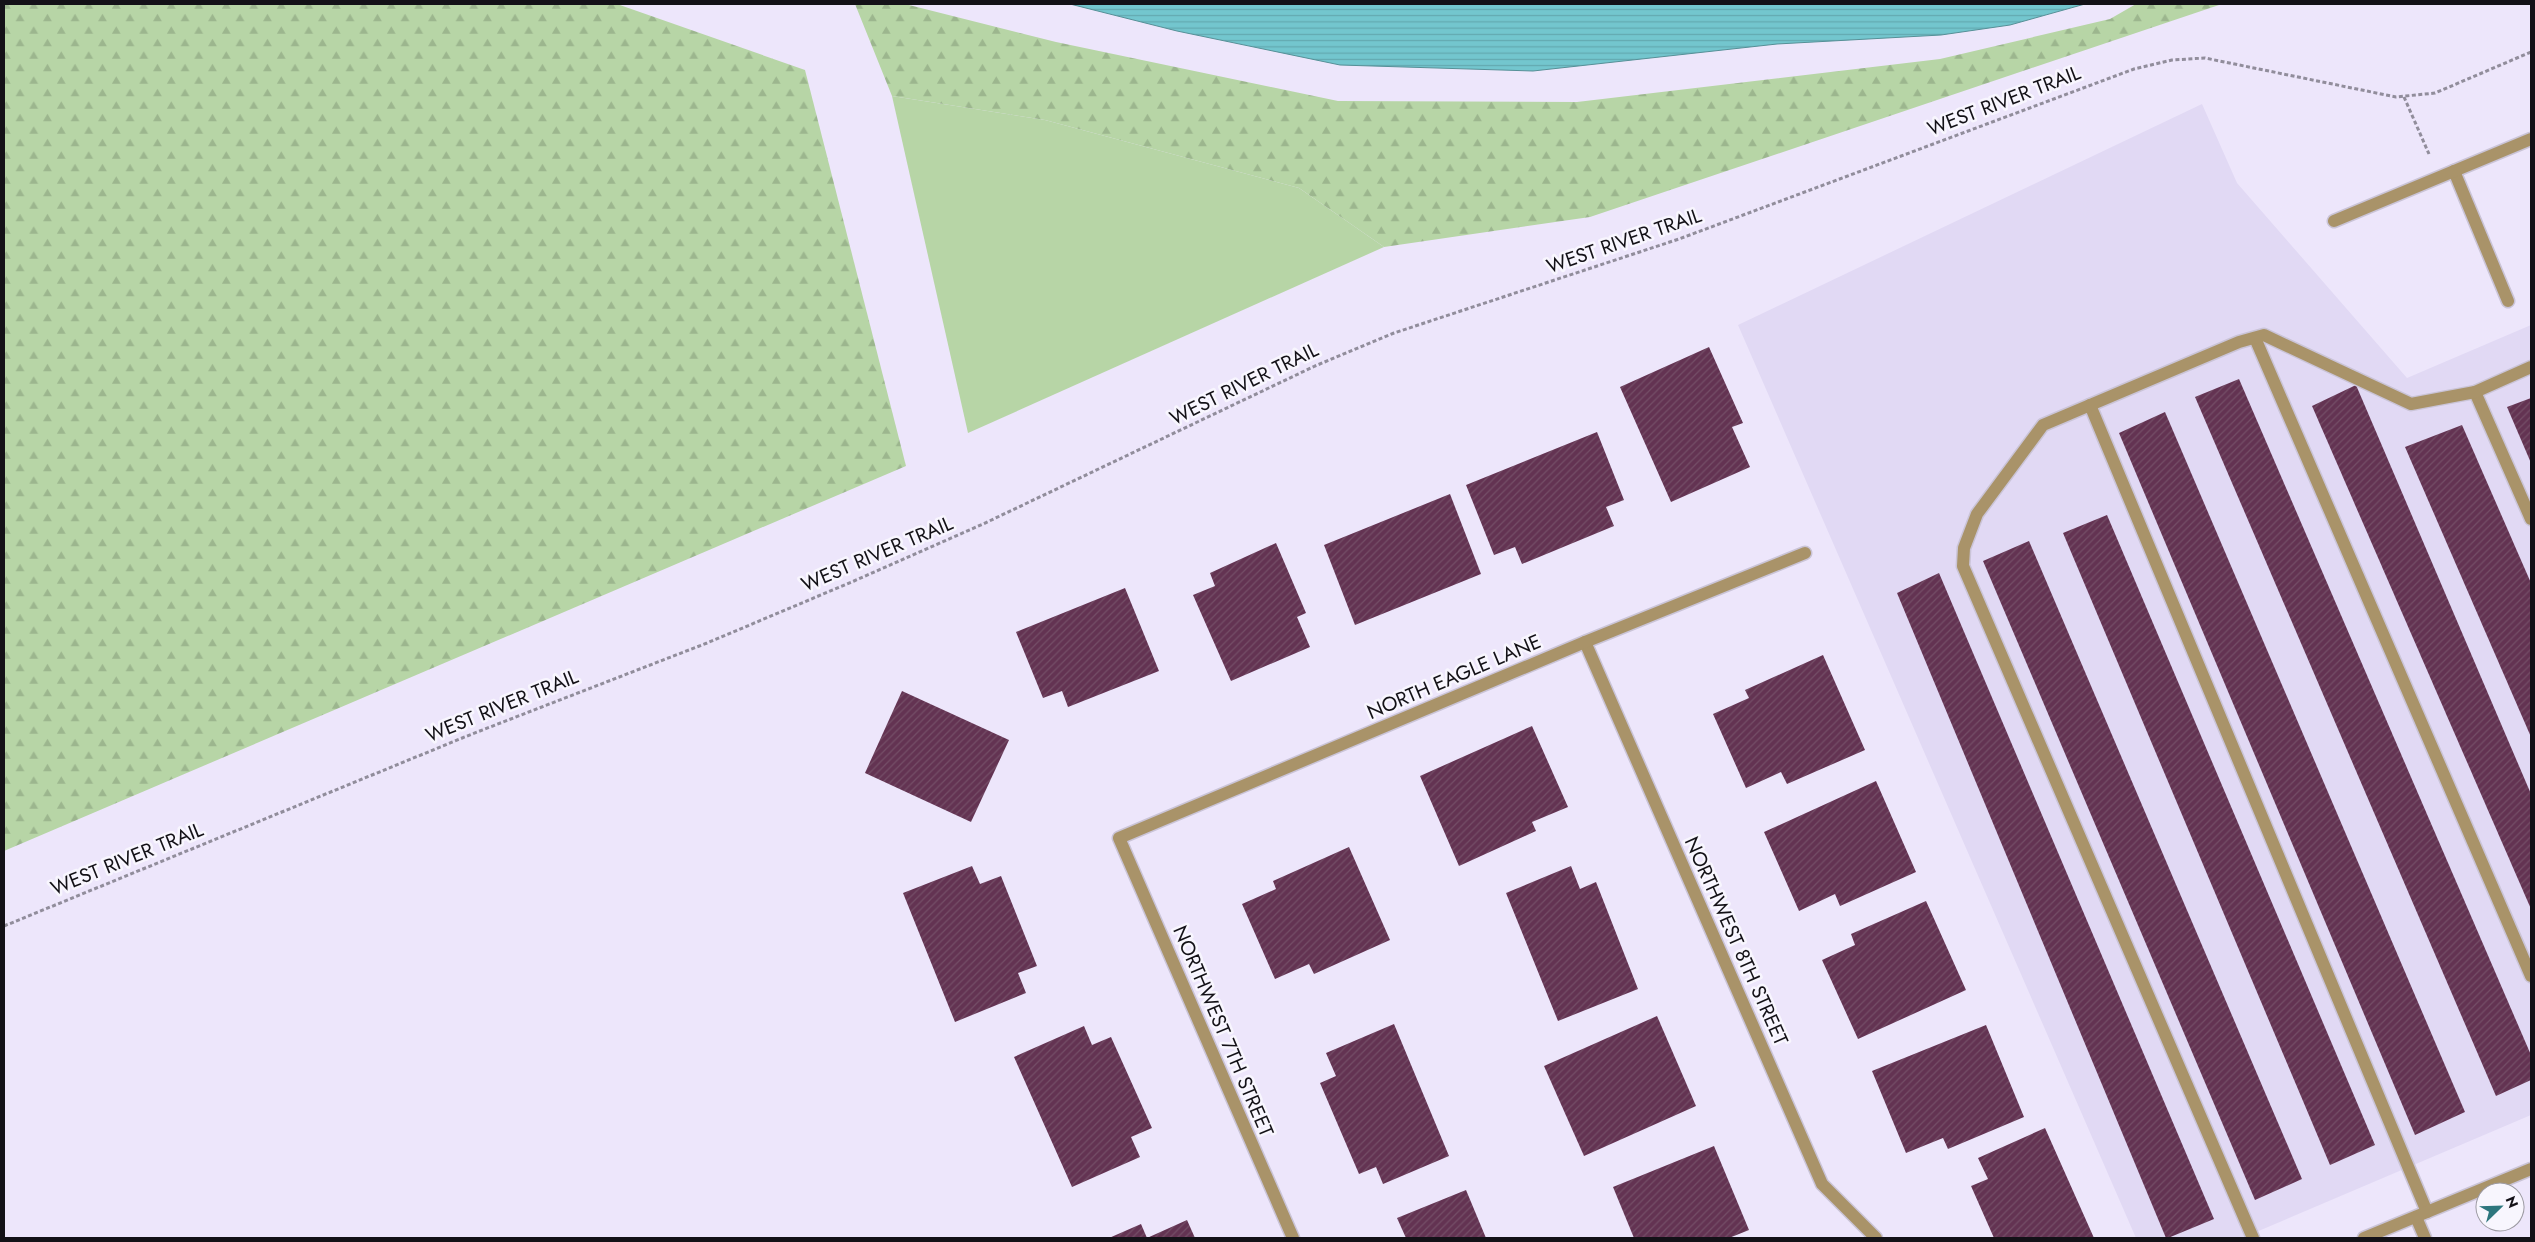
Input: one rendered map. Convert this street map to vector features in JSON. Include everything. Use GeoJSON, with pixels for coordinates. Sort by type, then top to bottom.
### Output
{"type":"FeatureCollection","features":[{"type":"Feature","properties":{"kind":"street"},"geometry":{"type":"LineString","coordinates":[[2334,221],[2531,140]]}},
{"type":"Feature","properties":{"kind":"street"},"geometry":{"type":"LineString","coordinates":[[2454,171],[2508,301]]}},
{"type":"Feature","properties":{"kind":"street"},"geometry":{"type":"LineString","coordinates":[[2253,1238],[1963,566],[1964,548],[1977,514],[2043,425],[2264,335],[2411,404],[2475,392],[2531,368]]}},
{"type":"Feature","properties":{"kind":"street"},"geometry":{"type":"LineString","coordinates":[[2255,338],[2531,976]]}},
{"type":"Feature","properties":{"kind":"street"},"geometry":{"type":"LineString","coordinates":[[2475,392],[2531,519]]}},
{"type":"Feature","properties":{"kind":"street"},"geometry":{"type":"LineString","coordinates":[[2090,405],[2421,1214],[2425,1238]]}},
{"type":"Feature","properties":{"kind":"street","name":"NORTH EAGLE LANE"},"geometry":{"type":"LineString","coordinates":[[1119,838],[1585,642],[1805,553]]}},
{"type":"Feature","properties":{"kind":"street","name":"NORTHWEST 8TH STREET"},"geometry":{"type":"LineString","coordinates":[[1585,642],[1822,1184],[1876,1238]]}},
{"type":"Feature","properties":{"kind":"street","name":"NORTHWEST 7TH STREET"},"geometry":{"type":"LineString","coordinates":[[1119,838],[1293,1238]]}},
{"type":"Feature","properties":{"kind":"street"},"geometry":{"type":"LineString","coordinates":[[2364,1238],[2531,1169]]}},
{"type":"Feature","properties":{"kind":"path","name":"WEST RIVER TRAIL"},"geometry":{"type":"LineString","coordinates":[[4,926],[472,734],[706,643],[854,581],[983,524],[1315,366],[1394,333],[1679,239],[2134,69],[2172,60],[2206,58],[2376,94],[2404,97],[2435,93],[2531,52]]}},
{"type":"Feature","properties":{"kind":"path"},"geometry":{"type":"LineString","coordinates":[[2404,97],[2440,178]]}},
{"type":"Feature","properties":{"kind":"shaded area"},"geometry":{"type":"Polygon","coordinates":[[[2202,104],[2237,183],[2407,378],[2531,325],[2531,1115],[2242,1238],[2136,1238],[1738,325],[2202,104]]]}},
{"type":"Feature","properties":{"kind":"green space"},"geometry":{"type":"Polygon","coordinates":[[[4,4],[617,4],[805,70],[906,466],[4,851],[4,4]]]}},
{"type":"Feature","properties":{"kind":"green space"},"geometry":{"type":"Polygon","coordinates":[[[855,4],[905,4],[1056,42],[1338,101],[1577,102],[1940,59],[2110,19],[2136,4],[2222,4],[1590,217],[1384,247],[1299,188],[1045,120],[892,96],[855,4]]]}},
{"type":"Feature","properties":{"kind":"green space"},"geometry":{"type":"Polygon","coordinates":[[[892,96],[1045,120],[1299,188],[1384,247],[968,433],[892,96]]]}},
{"type":"Feature","properties":{"kind":"water"},"geometry":{"type":"Polygon","coordinates":[[[1070,4],[2085,4],[2010,25],[1941,35],[1777,44],[1533,71],[1340,65],[1177,31],[1070,4]]]}},
{"type":"Feature","properties":{"kind":"building"},"geometry":{"type":"Polygon","coordinates":[[[1709,347],[1743,423],[1732,427],[1750,467],[1671,502],[1620,387],[1709,347]]]}},
{"type":"Feature","properties":{"kind":"building"},"geometry":{"type":"Polygon","coordinates":[[[2239,379],[2531,1055],[2531,1080],[2496,1096],[2195,397],[2239,379]]]}},
{"type":"Feature","properties":{"kind":"building"},"geometry":{"type":"Polygon","coordinates":[[[2356,385],[2531,794],[2531,909],[2312,406],[2356,385]]]}},
{"type":"Feature","properties":{"kind":"building"},"geometry":{"type":"Polygon","coordinates":[[[2531,398],[2531,463],[2507,407],[2531,398]]]}},
{"type":"Feature","properties":{"kind":"building"},"geometry":{"type":"Polygon","coordinates":[[[2165,412],[2465,1112],[2415,1135],[2119,433],[2165,412]]]}},
{"type":"Feature","properties":{"kind":"building"},"geometry":{"type":"Polygon","coordinates":[[[2462,425],[2531,583],[2531,737],[2405,447],[2462,425]]]}},
{"type":"Feature","properties":{"kind":"building"},"geometry":{"type":"Polygon","coordinates":[[[1597,432],[1624,500],[1606,507],[1614,526],[1522,564],[1515,547],[1494,555],[1466,485],[1597,432]]]}},
{"type":"Feature","properties":{"kind":"building"},"geometry":{"type":"Polygon","coordinates":[[[1450,494],[1481,574],[1355,625],[1324,545],[1450,494]]]}},
{"type":"Feature","properties":{"kind":"building"},"geometry":{"type":"Polygon","coordinates":[[[2107,515],[2375,1145],[2330,1165],[2063,533],[2107,515]]]}},
{"type":"Feature","properties":{"kind":"building"},"geometry":{"type":"Polygon","coordinates":[[[2029,541],[2302,1179],[2255,1200],[1983,561],[2029,541]]]}},
{"type":"Feature","properties":{"kind":"building"},"geometry":{"type":"Polygon","coordinates":[[[1276,543],[1306,613],[1297,617],[1310,647],[1231,681],[1193,595],[1215,586],[1210,573],[1276,543]]]}},
{"type":"Feature","properties":{"kind":"building"},"geometry":{"type":"Polygon","coordinates":[[[1939,573],[2214,1219],[2168,1238],[2166,1238],[1897,593],[1939,573]]]}},
{"type":"Feature","properties":{"kind":"building"},"geometry":{"type":"Polygon","coordinates":[[[1125,588],[1159,671],[1068,707],[1062,691],[1043,698],[1016,632],[1125,588]]]}},
{"type":"Feature","properties":{"kind":"building"},"geometry":{"type":"Polygon","coordinates":[[[1823,655],[1865,750],[1787,784],[1781,772],[1746,788],[1713,714],[1749,698],[1745,690],[1823,655]]]}},
{"type":"Feature","properties":{"kind":"building"},"geometry":{"type":"Polygon","coordinates":[[[902,691],[1009,740],[971,822],[865,773],[902,691]]]}},
{"type":"Feature","properties":{"kind":"building"},"geometry":{"type":"Polygon","coordinates":[[[1532,726],[1568,807],[1532,822],[1536,831],[1459,866],[1420,776],[1532,726]]]}},
{"type":"Feature","properties":{"kind":"building"},"geometry":{"type":"Polygon","coordinates":[[[1876,781],[1916,872],[1840,906],[1835,894],[1799,911],[1764,832],[1876,781]]]}},
{"type":"Feature","properties":{"kind":"building"},"geometry":{"type":"Polygon","coordinates":[[[1349,847],[1390,940],[1314,974],[1309,964],[1275,979],[1242,904],[1276,889],[1273,881],[1349,847]]]}},
{"type":"Feature","properties":{"kind":"building"},"geometry":{"type":"Polygon","coordinates":[[[972,866],[980,884],[1001,876],[1037,966],[1018,973],[1026,993],[955,1022],[903,893],[972,866]]]}},
{"type":"Feature","properties":{"kind":"building"},"geometry":{"type":"Polygon","coordinates":[[[1571,866],[1580,889],[1596,882],[1638,989],[1558,1021],[1506,893],[1571,866]]]}},
{"type":"Feature","properties":{"kind":"building"},"geometry":{"type":"Polygon","coordinates":[[[1926,901],[1966,990],[1858,1039],[1822,960],[1855,945],[1851,934],[1926,901]]]}},
{"type":"Feature","properties":{"kind":"building"},"geometry":{"type":"Polygon","coordinates":[[[1657,1016],[1696,1106],[1584,1156],[1544,1066],[1657,1016]]]}},
{"type":"Feature","properties":{"kind":"building"},"geometry":{"type":"Polygon","coordinates":[[[1394,1024],[1449,1156],[1383,1184],[1376,1167],[1359,1174],[1320,1083],[1336,1076],[1326,1053],[1394,1024]]]}},
{"type":"Feature","properties":{"kind":"building"},"geometry":{"type":"Polygon","coordinates":[[[1986,1025],[2024,1117],[1948,1149],[1943,1138],[1906,1153],[1872,1071],[1986,1025]]]}},
{"type":"Feature","properties":{"kind":"building"},"geometry":{"type":"Polygon","coordinates":[[[1084,1026],[1092,1045],[1111,1037],[1152,1128],[1131,1137],[1140,1157],[1072,1187],[1014,1057],[1084,1026]]]}},
{"type":"Feature","properties":{"kind":"building"},"geometry":{"type":"Polygon","coordinates":[[[2045,1128],[2094,1238],[1994,1238],[1971,1186],[1988,1179],[1978,1158],[2045,1128]]]}},
{"type":"Feature","properties":{"kind":"building"},"geometry":{"type":"Polygon","coordinates":[[[1714,1146],[1749,1230],[1729,1238],[1634,1238],[1613,1187],[1714,1146]]]}},
{"type":"Feature","properties":{"kind":"building"},"geometry":{"type":"Polygon","coordinates":[[[1466,1190],[1486,1238],[1406,1238],[1397,1218],[1466,1190]]]}},
{"type":"Feature","properties":{"kind":"building"},"geometry":{"type":"Polygon","coordinates":[[[1187,1220],[1195,1238],[1147,1238],[1187,1220]]]}},
{"type":"Feature","properties":{"kind":"building"},"geometry":{"type":"Polygon","coordinates":[[[1141,1224],[1147,1238],[1109,1238],[1141,1224]]]}}]}
